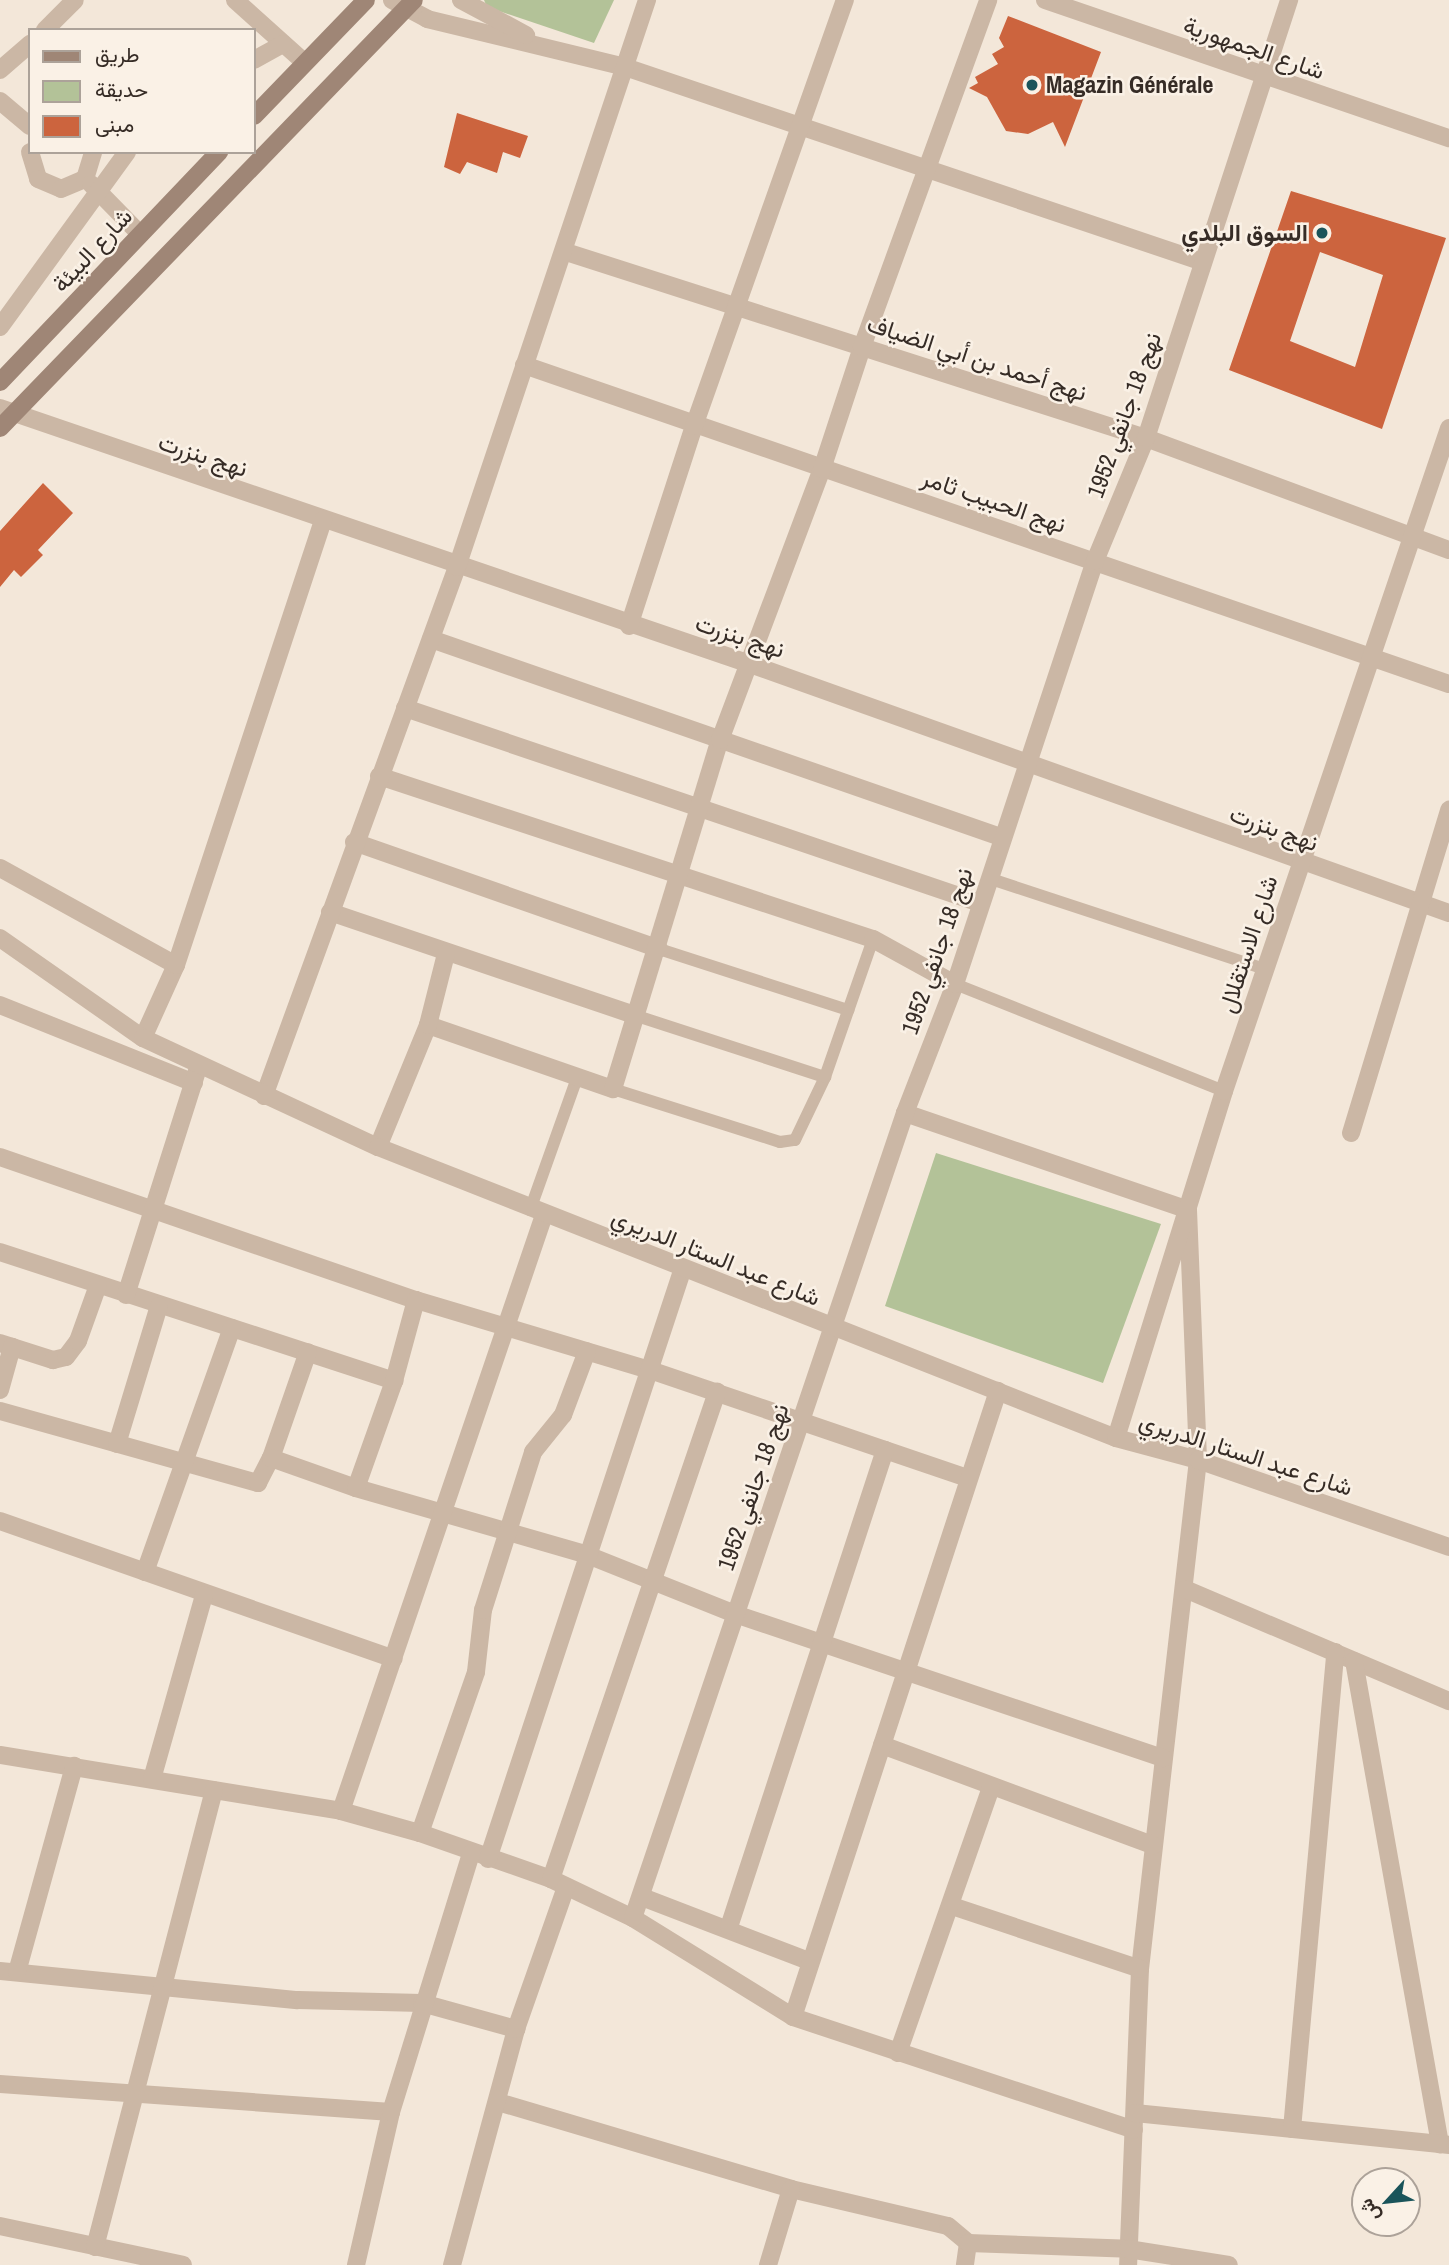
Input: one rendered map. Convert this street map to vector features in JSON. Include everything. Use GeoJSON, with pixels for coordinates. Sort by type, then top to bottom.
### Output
{"type":"FeatureCollection","features":[{"type":"Feature","properties":{"kind":"main road"},"geometry":{"type":"LineString","coordinates":[[256,114],[303,62],[366,0]]}},
{"type":"Feature","properties":{"kind":"main road"},"geometry":{"type":"LineString","coordinates":[[4,417],[403,3]]}},
{"type":"Feature","properties":{"kind":"main road","name":"شارع البيئة"},"geometry":{"type":"LineString","coordinates":[[0,382],[217,154]]}},
{"type":"Feature","properties":{"kind":"street"},"geometry":{"type":"LineString","coordinates":[[47,28],[75,0]]}},
{"type":"Feature","properties":{"kind":"street"},"geometry":{"type":"LineString","coordinates":[[235,0],[303,62]]}},
{"type":"Feature","properties":{"kind":"street"},"geometry":{"type":"LineString","coordinates":[[461,0],[555,49]]}},
{"type":"Feature","properties":{"kind":"street"},"geometry":{"type":"LineString","coordinates":[[264,1096],[354,842],[457,567],[524,365],[566,252],[647,0]]}},
{"type":"Feature","properties":{"kind":"street"},"geometry":{"type":"LineString","coordinates":[[629,626],[694,426],[845,0]]}},
{"type":"Feature","properties":{"kind":"street"},"geometry":{"type":"LineString","coordinates":[[613,1089],[659,948],[720,740],[822,469],[862,347],[929,169],[988,0]]}},
{"type":"Feature","properties":{"kind":"street","name":"شارع الجمهورية"},"geometry":{"type":"LineString","coordinates":[[1045,0],[1263,78],[1449,138]]}},
{"type":"Feature","properties":{"kind":"street","name":"نهج 18 جانفي 1952"},"geometry":{"type":"LineString","coordinates":[[633,1918],[834,1330],[905,1113],[955,984],[1001,837],[1095,561],[1146,438],[1289,0]]}},
{"type":"Feature","properties":{"kind":"street"},"geometry":{"type":"LineString","coordinates":[[403,3],[448,25],[625,67],[1203,262]]}},
{"type":"Feature","properties":{"kind":"street"},"geometry":{"type":"LineString","coordinates":[[256,59],[283,44]]}},
{"type":"Feature","properties":{"kind":"street"},"geometry":{"type":"LineString","coordinates":[[0,70],[28,46]]}},
{"type":"Feature","properties":{"kind":"street"},"geometry":{"type":"LineString","coordinates":[[0,101],[28,124]]}},
{"type":"Feature","properties":{"kind":"street"},"geometry":{"type":"LineString","coordinates":[[30,154],[31,168],[48,186],[91,185]]}},
{"type":"Feature","properties":{"kind":"street"},"geometry":{"type":"LineString","coordinates":[[93,154],[91,185],[140,234]]}},
{"type":"Feature","properties":{"kind":"street"},"geometry":{"type":"LineString","coordinates":[[0,327],[91,185],[125,154]]}},
{"type":"Feature","properties":{"kind":"street","name":"نهج أحمد بن أبي الضياف"},"geometry":{"type":"LineString","coordinates":[[566,252],[1146,438],[1449,550]]}},
{"type":"Feature","properties":{"kind":"street","name":"نهج الحبيب ثامر"},"geometry":{"type":"LineString","coordinates":[[524,365],[694,426],[1449,684]]}},
{"type":"Feature","properties":{"kind":"street","name":"نهج بنزرت"},"geometry":{"type":"LineString","coordinates":[[4,417],[323,520],[629,626],[750,664],[1300,863],[1449,913]]}},
{"type":"Feature","properties":{"kind":"street","name":"شارع الاستقلال"},"geometry":{"type":"LineString","coordinates":[[1116,1438],[1224,1091],[1267,970],[1300,863],[1410,536],[1449,428]]}},
{"type":"Feature","properties":{"kind":"street"},"geometry":{"type":"LineString","coordinates":[[143,1038],[176,965],[323,520]]}},
{"type":"Feature","properties":{"kind":"street"},"geometry":{"type":"LineString","coordinates":[[431,639],[1001,837]]}},
{"type":"Feature","properties":{"kind":"street"},"geometry":{"type":"LineString","coordinates":[[405,708],[980,903]]}},
{"type":"Feature","properties":{"kind":"street"},"geometry":{"type":"LineString","coordinates":[[379,776],[680,879],[873,939],[955,984],[1224,1091]]}},
{"type":"Feature","properties":{"kind":"street"},"geometry":{"type":"LineString","coordinates":[[1351,1133],[1449,810]]}},
{"type":"Feature","properties":{"kind":"street"},"geometry":{"type":"LineString","coordinates":[[354,842],[659,948],[848,1010]]}},
{"type":"Feature","properties":{"kind":"street"},"geometry":{"type":"LineString","coordinates":[[0,868],[176,965]]}},
{"type":"Feature","properties":{"kind":"street"},"geometry":{"type":"LineString","coordinates":[[988,878],[1267,970]]}},
{"type":"Feature","properties":{"kind":"street"},"geometry":{"type":"LineString","coordinates":[[330,912],[446,954],[825,1077]]}},
{"type":"Feature","properties":{"kind":"street","name":"شارع عبد الستار الدريري"},"geometry":{"type":"LineString","coordinates":[[0,938],[197,1074],[264,1096],[537,1213],[1116,1438],[1198,1460],[1449,1547]]}},
{"type":"Feature","properties":{"kind":"street"},"geometry":{"type":"LineString","coordinates":[[428,1026],[577,1078],[788,1144],[800,1136],[825,1077],[873,939]]}},
{"type":"Feature","properties":{"kind":"street"},"geometry":{"type":"LineString","coordinates":[[378,1147],[428,1026],[446,954]]}},
{"type":"Feature","properties":{"kind":"street"},"geometry":{"type":"LineString","coordinates":[[0,1004],[197,1074],[126,1295]]}},
{"type":"Feature","properties":{"kind":"street"},"geometry":{"type":"LineString","coordinates":[[341,1811],[506,1326],[577,1078]]}},
{"type":"Feature","properties":{"kind":"street"},"geometry":{"type":"LineString","coordinates":[[905,1113],[1188,1210],[1198,1460],[1140,1969],[1128,2257]]}},
{"type":"Feature","properties":{"kind":"street"},"geometry":{"type":"LineString","coordinates":[[0,1157],[416,1300],[650,1370],[968,1478]]}},
{"type":"Feature","properties":{"kind":"street"},"geometry":{"type":"LineString","coordinates":[[0,1252],[394,1381]]}},
{"type":"Feature","properties":{"kind":"street"},"geometry":{"type":"LineString","coordinates":[[356,2265],[390,2112],[422,2003],[480,1856],[683,1268]]}},
{"type":"Feature","properties":{"kind":"street"},"geometry":{"type":"LineString","coordinates":[[0,1390],[6,1345],[53,1360],[66,1357],[78,1341],[98,1286]]}},
{"type":"Feature","properties":{"kind":"street"},"geometry":{"type":"LineString","coordinates":[[356,1488],[394,1381],[416,1300]]}},
{"type":"Feature","properties":{"kind":"street"},"geometry":{"type":"LineString","coordinates":[[117,1444],[159,1306]]}},
{"type":"Feature","properties":{"kind":"street"},"geometry":{"type":"LineString","coordinates":[[145,1572],[232,1328]]}},
{"type":"Feature","properties":{"kind":"street"},"geometry":{"type":"LineString","coordinates":[[420,1833],[476,1672],[480,1621],[533,1452],[563,1415],[587,1351]]}},
{"type":"Feature","properties":{"kind":"street"},"geometry":{"type":"LineString","coordinates":[[0,1411],[254,1483],[263,1478],[308,1352]]}},
{"type":"Feature","properties":{"kind":"street"},"geometry":{"type":"LineString","coordinates":[[793,2017],[809,1961],[998,1391]]}},
{"type":"Feature","properties":{"kind":"street"},"geometry":{"type":"LineString","coordinates":[[452,2265],[558,1883],[652,1581],[717,1392]]}},
{"type":"Feature","properties":{"kind":"street"},"geometry":{"type":"LineString","coordinates":[[729,1927],[885,1450]]}},
{"type":"Feature","properties":{"kind":"street"},"geometry":{"type":"LineString","coordinates":[[271,1458],[356,1488],[585,1554],[735,1614],[1163,1758]]}},
{"type":"Feature","properties":{"kind":"street"},"geometry":{"type":"LineString","coordinates":[[0,1521],[393,1659]]}},
{"type":"Feature","properties":{"kind":"street"},"geometry":{"type":"LineString","coordinates":[[1185,1588],[1449,1701]]}},
{"type":"Feature","properties":{"kind":"street"},"geometry":{"type":"LineString","coordinates":[[152,1779],[204,1594]]}},
{"type":"Feature","properties":{"kind":"street"},"geometry":{"type":"LineString","coordinates":[[1292,2129],[1335,1652]]}},
{"type":"Feature","properties":{"kind":"street"},"geometry":{"type":"LineString","coordinates":[[0,1755],[341,1811],[420,1833],[558,1883],[633,1918],[793,2017],[898,2053],[1135,2121],[1292,2129],[1444,2144],[1354,1661]]}},
{"type":"Feature","properties":{"kind":"street"},"geometry":{"type":"LineString","coordinates":[[882,1745],[991,1788],[1153,1844]]}},
{"type":"Feature","properties":{"kind":"street"},"geometry":{"type":"LineString","coordinates":[[74,1766],[8,1972],[298,2000],[422,2003],[516,2029]]}},
{"type":"Feature","properties":{"kind":"street"},"geometry":{"type":"LineString","coordinates":[[898,2053],[952,1906],[991,1788]]}},
{"type":"Feature","properties":{"kind":"street"},"geometry":{"type":"LineString","coordinates":[[95,2247],[138,2093],[214,1790]]}},
{"type":"Feature","properties":{"kind":"street"},"geometry":{"type":"LineString","coordinates":[[642,1897],[729,1927],[809,1961]]}},
{"type":"Feature","properties":{"kind":"street"},"geometry":{"type":"LineString","coordinates":[[952,1906],[1140,1969]]}},
{"type":"Feature","properties":{"kind":"street"},"geometry":{"type":"LineString","coordinates":[[0,2084],[390,2112]]}},
{"type":"Feature","properties":{"kind":"street"},"geometry":{"type":"LineString","coordinates":[[498,2102],[791,2189],[948,2226],[968,2243],[1229,2265]]}},
{"type":"Feature","properties":{"kind":"street"},"geometry":{"type":"LineString","coordinates":[[768,2265],[791,2189]]}},
{"type":"Feature","properties":{"kind":"street"},"geometry":{"type":"LineString","coordinates":[[0,2227],[157,2262],[183,2265]]}},
{"type":"Feature","properties":{"kind":"street"},"geometry":{"type":"LineString","coordinates":[[965,2265],[968,2243]]}},
{"type":"Feature","properties":{"kind":"green space"},"geometry":{"type":"Polygon","coordinates":[[[484,0],[614,0],[594,43],[487,7],[484,0]]]}},
{"type":"Feature","properties":{"kind":"green space"},"geometry":{"type":"Polygon","coordinates":[[[936,1153],[1161,1224],[1103,1383],[885,1306],[936,1153]]]}},
{"type":"Feature","properties":{"kind":"building","name":"Magazin Générale"},"geometry":{"type":"Polygon","coordinates":[[[1008,16],[1101,52],[1065,147],[1053,122],[1028,134],[1006,131],[987,97],[969,88],[978,83],[975,77],[998,64],[992,54],[1004,47],[999,38],[1008,16]]]}},
{"type":"Feature","properties":{"kind":"building"},"geometry":{"type":"Polygon","coordinates":[[[457,113],[528,136],[520,158],[503,152],[497,173],[467,162],[460,174],[444,167],[457,113]]]}},
{"type":"Feature","properties":{"kind":"building"},"geometry":{"type":"Polygon","coordinates":[[[1291,191],[1446,238],[1382,429],[1229,370],[1291,191]],[[1320,252],[1290,341],[1355,367],[1383,275],[1320,252]]]}},
{"type":"Feature","properties":{"kind":"building"},"geometry":{"type":"Polygon","coordinates":[[[43,483],[73,513],[38,550],[43,555],[21,577],[14,570],[0,587],[0,531],[43,483]]]}},
{"type":"Feature","properties":{"kind":"place","name":"Magazin Générale"},"geometry":{"type":"Point","coordinates":[1032,85]}},
{"type":"Feature","properties":{"kind":"place","name":"السوق البلدي"},"geometry":{"type":"Point","coordinates":[1322,233]}}]}
